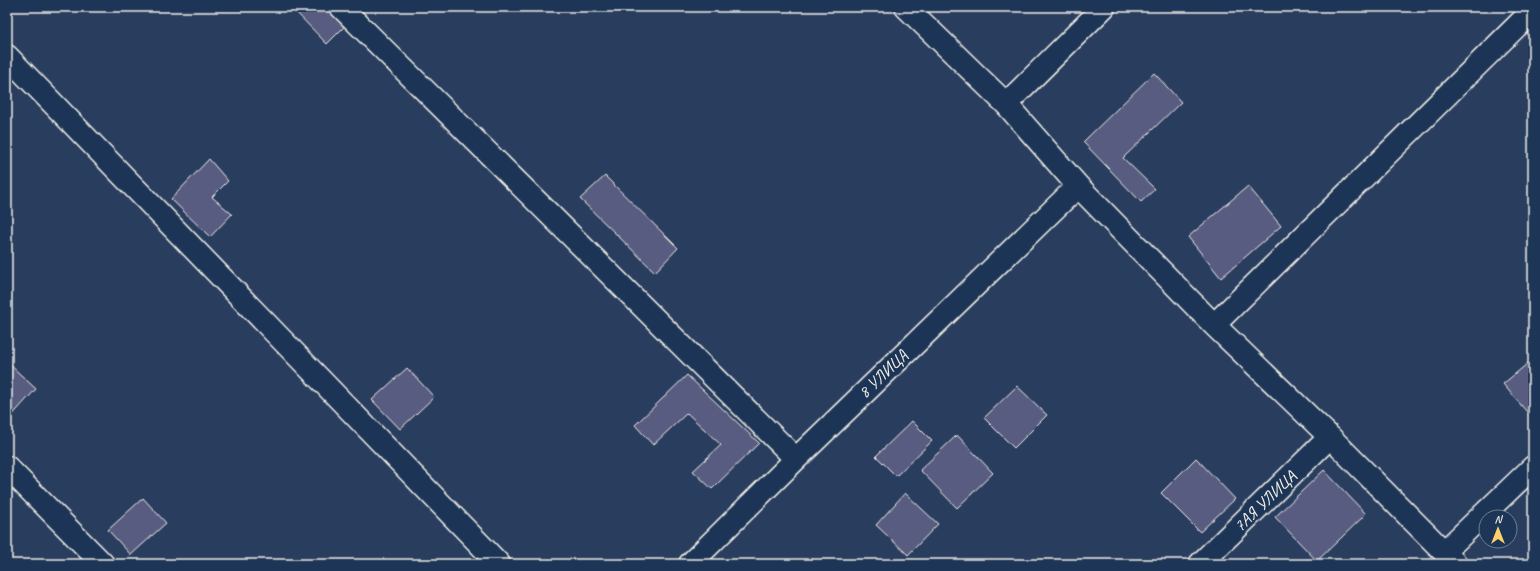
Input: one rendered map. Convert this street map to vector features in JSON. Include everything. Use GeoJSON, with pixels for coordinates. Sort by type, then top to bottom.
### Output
{"type":"FeatureCollection","features":[{"type":"Feature","properties":{"kind":"street"},"geometry":{"type":"LineString","coordinates":[[341,7],[796,459]]}},
{"type":"Feature","properties":{"kind":"street"},"geometry":{"type":"LineString","coordinates":[[906,7],[1006,104],[1078,186],[1214,325],[1330,437],[1450,558],[1533,467]]}},
{"type":"Feature","properties":{"kind":"street"},"geometry":{"type":"LineString","coordinates":[[1006,104],[1104,7]]}},
{"type":"Feature","properties":{"kind":"street"},"geometry":{"type":"LineString","coordinates":[[1214,325],[1533,10]]}},
{"type":"Feature","properties":{"kind":"street"},"geometry":{"type":"LineString","coordinates":[[7,56],[499,564]]}},
{"type":"Feature","properties":{"kind":"street","name":"8 УЛИЦА"},"geometry":{"type":"LineString","coordinates":[[690,564],[796,459],[1078,186]]}},
{"type":"Feature","properties":{"kind":"street","name":"7АЯ УЛИЦА"},"geometry":{"type":"LineString","coordinates":[[1200,564],[1330,437]]}},
{"type":"Feature","properties":{"kind":"street"},"geometry":{"type":"LineString","coordinates":[[7,467],[103,564]]}},
{"type":"Feature","properties":{"kind":"building"},"geometry":{"type":"Polygon","coordinates":[[[291,7],[332,7],[348,23],[327,44],[291,7]]]}},
{"type":"Feature","properties":{"kind":"building"},"geometry":{"type":"Polygon","coordinates":[[[1154,73],[1181,102],[1123,158],[1155,189],[1141,202],[1083,142],[1154,73]]]}},
{"type":"Feature","properties":{"kind":"building"},"geometry":{"type":"Polygon","coordinates":[[[209,159],[228,181],[212,197],[232,214],[210,237],[171,199],[209,159]]]}},
{"type":"Feature","properties":{"kind":"building"},"geometry":{"type":"Polygon","coordinates":[[[605,176],[678,248],[655,272],[580,199],[605,176]]]}},
{"type":"Feature","properties":{"kind":"building"},"geometry":{"type":"Polygon","coordinates":[[[1248,186],[1281,226],[1221,278],[1188,237],[1248,186]]]}},
{"type":"Feature","properties":{"kind":"building"},"geometry":{"type":"Polygon","coordinates":[[[1533,359],[1533,419],[1503,384],[1533,359]]]}},
{"type":"Feature","properties":{"kind":"building"},"geometry":{"type":"Polygon","coordinates":[[[7,362],[36,389],[7,421],[7,362]]]}},
{"type":"Feature","properties":{"kind":"building"},"geometry":{"type":"Polygon","coordinates":[[[407,368],[434,397],[400,429],[372,400],[407,368]]]}},
{"type":"Feature","properties":{"kind":"building"},"geometry":{"type":"Polygon","coordinates":[[[687,375],[759,443],[712,489],[693,471],[721,445],[687,413],[653,445],[635,425],[687,375]]]}},
{"type":"Feature","properties":{"kind":"building"},"geometry":{"type":"Polygon","coordinates":[[[1017,386],[1047,415],[1014,448],[984,418],[1017,386]]]}},
{"type":"Feature","properties":{"kind":"building"},"geometry":{"type":"Polygon","coordinates":[[[912,421],[932,441],[896,476],[876,456],[912,421]]]}},
{"type":"Feature","properties":{"kind":"building"},"geometry":{"type":"Polygon","coordinates":[[[957,435],[993,473],[957,508],[920,470],[957,435]]]}},
{"type":"Feature","properties":{"kind":"building"},"geometry":{"type":"Polygon","coordinates":[[[1196,458],[1235,499],[1200,532],[1161,493],[1196,458]]]}},
{"type":"Feature","properties":{"kind":"building"},"geometry":{"type":"Polygon","coordinates":[[[1324,470],[1366,514],[1317,561],[1275,517],[1324,470]]]}},
{"type":"Feature","properties":{"kind":"building"},"geometry":{"type":"Polygon","coordinates":[[[905,493],[938,524],[908,555],[876,525],[905,493]]]}},
{"type":"Feature","properties":{"kind":"building"},"geometry":{"type":"Polygon","coordinates":[[[143,498],[166,523],[131,555],[108,530],[143,498]]]}}]}
